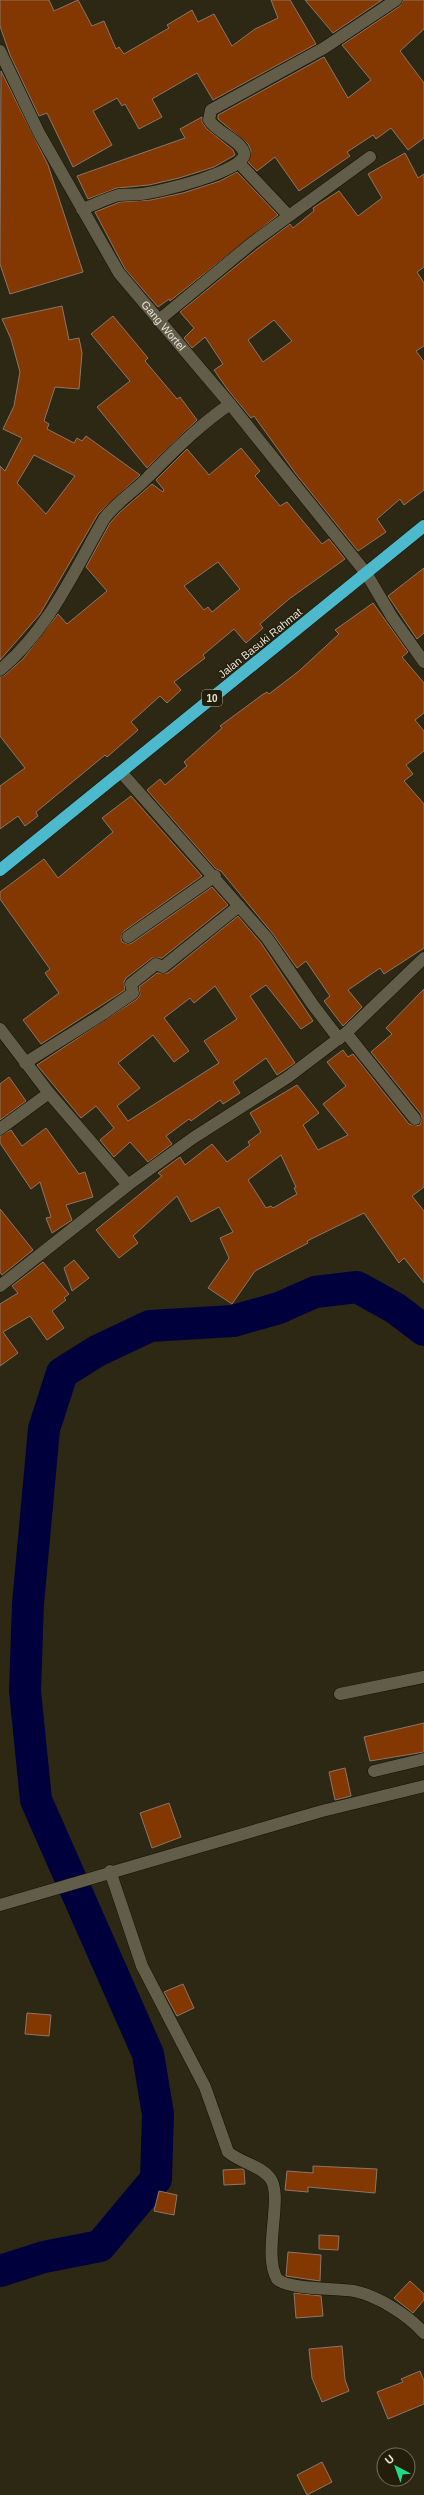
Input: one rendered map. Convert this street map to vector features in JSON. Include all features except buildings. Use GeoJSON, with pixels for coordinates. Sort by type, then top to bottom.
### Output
{"type":"FeatureCollection","features":[{"type":"Feature","properties":{"kind":"highway","name":"Jalan Basuki Rahmat"},"geometry":{"type":"LineString","coordinates":[[0,870],[424,526]]}},
{"type":"Feature","properties":{"kind":"street"},"geometry":{"type":"LineString","coordinates":[[82,209],[118,196],[141,194],[186,184],[230,170],[239,163],[244,154],[242,147],[212,126],[209,120],[211,110],[324,48],[396,0]]}},
{"type":"Feature","properties":{"kind":"street","name":"Gang Wortel"},"geometry":{"type":"LineString","coordinates":[[0,51],[39,133],[118,273],[230,404],[366,574],[392,617],[424,662]]}},
{"type":"Feature","properties":{"kind":"street"},"geometry":{"type":"LineString","coordinates":[[158,320],[288,215],[370,157]]}},
{"type":"Feature","properties":{"kind":"street"},"geometry":{"type":"LineString","coordinates":[[239,163],[288,215]]}},
{"type":"Feature","properties":{"kind":"street"},"geometry":{"type":"LineString","coordinates":[[0,670],[16,657],[57,606],[104,519],[113,506],[148,478],[168,454],[202,423],[230,404]]}},
{"type":"Feature","properties":{"kind":"street"},"geometry":{"type":"LineString","coordinates":[[121,772],[215,876],[239,906],[268,938],[313,1006],[343,1036],[415,1119]]}},
{"type":"Feature","properties":{"kind":"street"},"geometry":{"type":"LineString","coordinates":[[128,937],[215,876]]}},
{"type":"Feature","properties":{"kind":"street"},"geometry":{"type":"LineString","coordinates":[[25,1063],[133,993],[131,984],[156,964],[163,967],[239,906]]}},
{"type":"Feature","properties":{"kind":"street"},"geometry":{"type":"LineString","coordinates":[[0,1286],[128,1185],[193,1138],[288,1077],[343,1036],[424,958]]}},
{"type":"Feature","properties":{"kind":"street"},"geometry":{"type":"LineString","coordinates":[[0,1030],[49,1093],[128,1185]]}},
{"type":"Feature","properties":{"kind":"street"},"geometry":{"type":"LineString","coordinates":[[0,1129],[49,1093]]}},
{"type":"Feature","properties":{"kind":"street"},"geometry":{"type":"LineString","coordinates":[[340,1694],[424,1677]]}},
{"type":"Feature","properties":{"kind":"street"},"geometry":{"type":"LineString","coordinates":[[374,1771],[424,1759]]}},
{"type":"Feature","properties":{"kind":"street"},"geometry":{"type":"LineString","coordinates":[[0,1905],[28,1898],[110,1871],[322,1811],[424,1786]]}},
{"type":"Feature","properties":{"kind":"street"},"geometry":{"type":"LineString","coordinates":[[110,1871],[142,1966],[205,2088],[224,2143],[234,2158],[266,2174],[275,2186],[271,2252],[272,2268],[276,2279],[282,2283],[314,2288],[355,2291],[397,2310],[424,2333]]}},
{"type":"Feature","properties":{"kind":"waterway"},"geometry":{"type":"LineString","coordinates":[[0,2271],[44,2257],[100,2246],[156,2179],[158,2114],[148,2054],[36,1800],[25,1691],[28,1604],[44,1429],[62,1373],[97,1351],[150,1326],[233,1321],[279,1308],[315,1292],[357,1287],[395,1308],[424,1330]]}}]}
